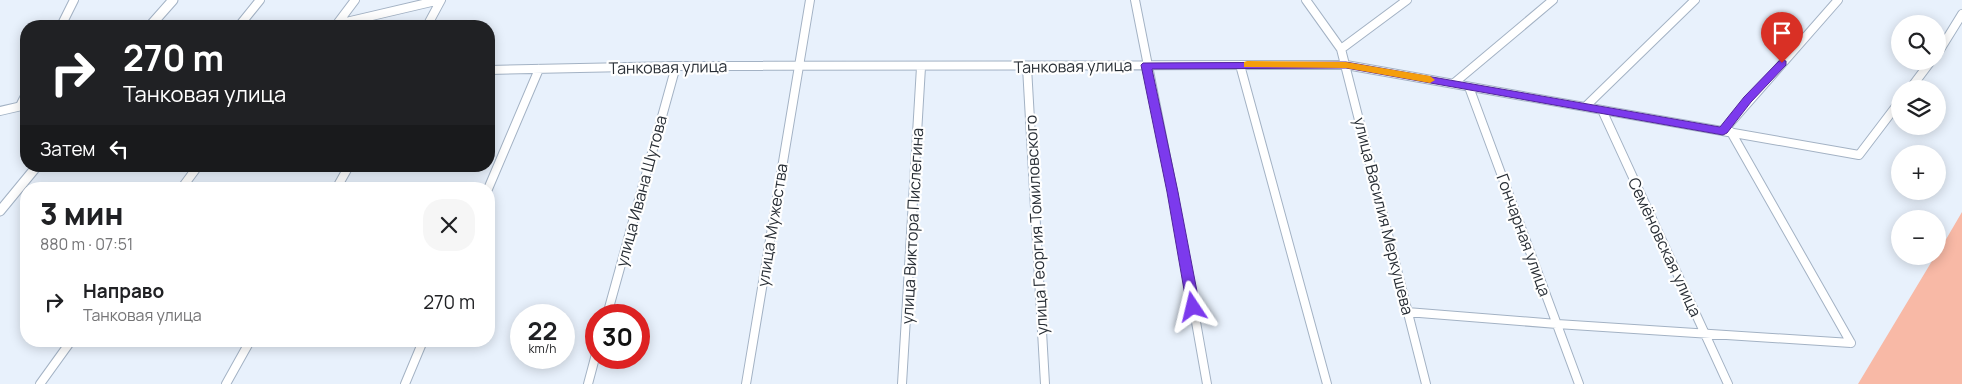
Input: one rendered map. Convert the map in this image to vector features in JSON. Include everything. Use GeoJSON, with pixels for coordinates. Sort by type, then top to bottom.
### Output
{"type":"FeatureCollection","features":[{"type":"Feature","properties":{"kind":"street"},"geometry":{"type":"LineString","coordinates":[[64,20],[74,0]]}},
{"type":"Feature","properties":{"kind":"street"},"geometry":{"type":"LineString","coordinates":[[155,20],[173,0]]}},
{"type":"Feature","properties":{"kind":"street"},"geometry":{"type":"LineString","coordinates":[[244,20],[260,0]]}},
{"type":"Feature","properties":{"kind":"street"},"geometry":{"type":"LineString","coordinates":[[340,20],[355,0]]}},
{"type":"Feature","properties":{"kind":"street"},"geometry":{"type":"LineString","coordinates":[[354,20],[441,0]]}},
{"type":"Feature","properties":{"kind":"street"},"geometry":{"type":"LineString","coordinates":[[430,20],[441,0]]}},
{"type":"Feature","properties":{"kind":"street","name":"улица Мужества"},"geometry":{"type":"LineString","coordinates":[[746,384],[810,0]]}},
{"type":"Feature","properties":{"kind":"street"},"geometry":{"type":"LineString","coordinates":[[1135,0],[1146,65],[1173,192],[1207,384]]}},
{"type":"Feature","properties":{"kind":"street","name":"улица Василия Меркушева"},"geometry":{"type":"LineString","coordinates":[[1306,0],[1341,49],[1426,384]]}},
{"type":"Feature","properties":{"kind":"street"},"geometry":{"type":"LineString","coordinates":[[1341,49],[1407,0]]}},
{"type":"Feature","properties":{"kind":"street"},"geometry":{"type":"LineString","coordinates":[[1454,84],[1553,0]]}},
{"type":"Feature","properties":{"kind":"street"},"geometry":{"type":"LineString","coordinates":[[1585,106],[1695,0]]}},
{"type":"Feature","properties":{"kind":"street"},"geometry":{"type":"LineString","coordinates":[[1408,312],[1557,324],[1851,343],[1727,132],[1748,100],[1817,26],[1838,0]]}},
{"type":"Feature","properties":{"kind":"street"},"geometry":{"type":"LineString","coordinates":[[1946,40],[1962,14]]}},
{"type":"Feature","properties":{"kind":"street"},"geometry":{"type":"LineString","coordinates":[[1240,65],[1327,384]]}},
{"type":"Feature","properties":{"kind":"street","name":"Танковая улица"},"geometry":{"type":"LineString","coordinates":[[495,70],[676,66],[1027,67],[1346,65],[1859,154],[1891,113]]}},
{"type":"Feature","properties":{"kind":"street","name":"улица Ивана Шутова"},"geometry":{"type":"LineString","coordinates":[[610,304],[676,66]]}},
{"type":"Feature","properties":{"kind":"street","name":"улица Виктора Пислегина"},"geometry":{"type":"LineString","coordinates":[[902,384],[921,67]]}},
{"type":"Feature","properties":{"kind":"street","name":"улица Георгия Томиловского"},"geometry":{"type":"LineString","coordinates":[[1027,67],[1045,384]]}},
{"type":"Feature","properties":{"kind":"street"},"geometry":{"type":"LineString","coordinates":[[491,182],[539,69]]}},
{"type":"Feature","properties":{"kind":"street","name":"Гончарная улица"},"geometry":{"type":"LineString","coordinates":[[1469,86],[1579,384]]}},
{"type":"Feature","properties":{"kind":"street"},"geometry":{"type":"LineString","coordinates":[[0,111],[20,107]]}},
{"type":"Feature","properties":{"kind":"street","name":"Семёновская улица"},"geometry":{"type":"LineString","coordinates":[[1602,110],[1728,384]]}},
{"type":"Feature","properties":{"kind":"street"},"geometry":{"type":"LineString","coordinates":[[24,182],[32,172]]}},
{"type":"Feature","properties":{"kind":"street"},"geometry":{"type":"LineString","coordinates":[[0,211],[20,187]]}},
{"type":"Feature","properties":{"kind":"street"},"geometry":{"type":"LineString","coordinates":[[40,384],[67,347]]}},
{"type":"Feature","properties":{"kind":"street"},"geometry":{"type":"LineString","coordinates":[[226,384],[247,347]]}},
{"type":"Feature","properties":{"kind":"street"},"geometry":{"type":"LineString","coordinates":[[405,384],[420,347]]}},
{"type":"Feature","properties":{"kind":"street"},"geometry":{"type":"LineString","coordinates":[[588,384],[592,369]]}},
{"type":"Feature","properties":{"kind":"shaded area"},"geometry":{"type":"Polygon","coordinates":[[[1962,212],[1962,384],[1858,384],[1930,265],[1946,265],[1946,239],[1962,212]]]}},
{"type":"Feature","properties":{"kind":"slow traffic"},"geometry":{"type":"LineString","coordinates":[[1247,65],[1346,65],[1430,80]]}},
{"type":"Feature","properties":{"kind":"route"},"geometry":{"type":"LineString","coordinates":[[1193,307],[1173,192],[1146,65],[1346,65],[1723,131],[1782,63]]}}]}
